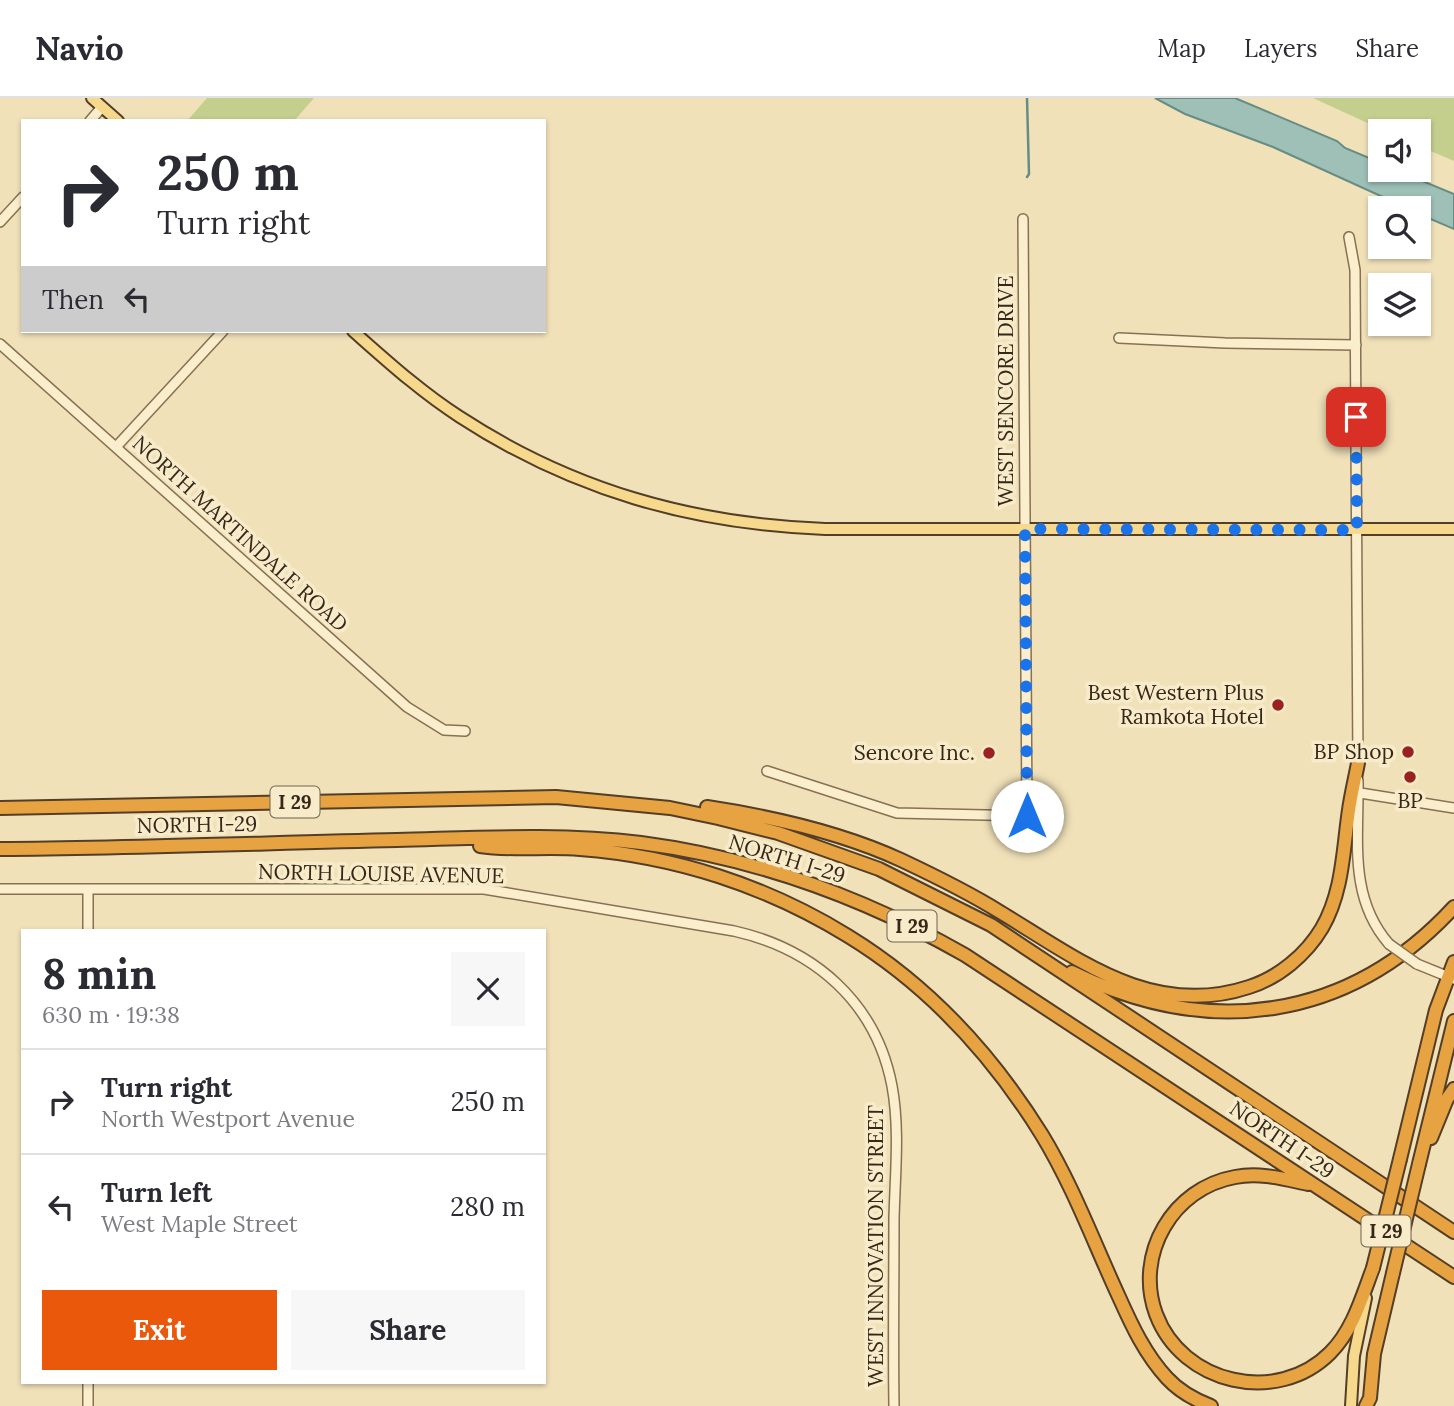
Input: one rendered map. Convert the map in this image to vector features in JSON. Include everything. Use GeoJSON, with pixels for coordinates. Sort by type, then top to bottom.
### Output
{"type":"FeatureCollection","features":[{"type":"Feature","properties":{"kind":"highway"},"geometry":{"type":"LineString","coordinates":[[670,808],[688,805],[724,810],[797,824],[858,843],[942,880],[1106,975],[1154,991],[1196,997],[1226,994],[1254,986],[1283,970],[1309,946],[1320,931],[1335,899],[1340,878],[1356,792],[1358,763]]}},
{"type":"Feature","properties":{"kind":"highway","name":"NORTH I-29"},"geometry":{"type":"LineString","coordinates":[[4,808],[577,798],[670,808],[751,826],[853,858],[921,888],[1013,939],[1454,1232]]}},
{"type":"Feature","properties":{"kind":"highway","name":"NORTH I-29"},"geometry":{"type":"LineString","coordinates":[[2,849],[563,837],[642,844],[699,853],[751,866],[840,895],[936,938],[994,972],[1454,1277]]}},
{"type":"Feature","properties":{"kind":"highway"},"geometry":{"type":"LineString","coordinates":[[445,839],[484,846],[607,851],[678,864],[769,895],[823,922],[874,953],[950,1018],[1010,1087],[1059,1166],[1144,1349],[1169,1381],[1191,1397],[1211,1406]]}},
{"type":"Feature","properties":{"kind":"highway"},"geometry":{"type":"LineString","coordinates":[[1013,939],[1074,973],[1130,996],[1189,1009],[1245,1011],[1308,1001],[1371,975],[1420,941],[1454,907]]}},
{"type":"Feature","properties":{"kind":"highway"},"geometry":{"type":"LineString","coordinates":[[1318,1186],[1265,1176],[1234,1177],[1192,1193],[1177,1207],[1158,1236],[1150,1273],[1154,1307],[1178,1350],[1201,1368],[1227,1379],[1255,1384],[1269,1383],[1296,1376],[1320,1362],[1339,1343],[1353,1319],[1373,1268],[1436,1010],[1451,978],[1454,962]]}},
{"type":"Feature","properties":{"kind":"highway"},"geometry":{"type":"LineString","coordinates":[[1366,1406],[1370,1398],[1376,1344],[1454,1021]]}},
{"type":"Feature","properties":{"kind":"highway"},"geometry":{"type":"LineString","coordinates":[[1419,1164],[1447,1099],[1454,1089]]}},
{"type":"Feature","properties":{"kind":"highway"},"geometry":{"type":"LineString","coordinates":[[1425,1213],[1454,1222]]}},
{"type":"Feature","properties":{"kind":"main road"},"geometry":{"type":"LineString","coordinates":[[92,98],[116,119]]}},
{"type":"Feature","properties":{"kind":"main road"},"geometry":{"type":"LineString","coordinates":[[355,333],[421,389],[498,441],[540,463],[622,496],[701,516],[780,527],[1454,529]]}},
{"type":"Feature","properties":{"kind":"main road"},"geometry":{"type":"LineString","coordinates":[[1351,1406],[1355,1348],[1373,1268]]}},
{"type":"Feature","properties":{"kind":"main road"},"geometry":{"type":"LineString","coordinates":[[1371,1386],[1371,1406]]}},
{"type":"Feature","properties":{"kind":"street"},"geometry":{"type":"LineString","coordinates":[[92,119],[102,107]]}},
{"type":"Feature","properties":{"kind":"street"},"geometry":{"type":"LineString","coordinates":[[0,222],[21,199]]}},
{"type":"Feature","properties":{"kind":"street","name":"WEST SENCORE DRIVE"},"geometry":{"type":"LineString","coordinates":[[767,771],[897,813],[1027,816],[1023,219]]}},
{"type":"Feature","properties":{"kind":"street"},"geometry":{"type":"LineString","coordinates":[[1349,237],[1355,261],[1358,763]]}},
{"type":"Feature","properties":{"kind":"street"},"geometry":{"type":"LineString","coordinates":[[116,447],[221,333]]}},
{"type":"Feature","properties":{"kind":"street"},"geometry":{"type":"LineString","coordinates":[[1118,338],[1356,345]]}},
{"type":"Feature","properties":{"kind":"street","name":"NORTH MARTINDALE ROAD"},"geometry":{"type":"LineString","coordinates":[[0,344],[407,707],[444,730],[465,731]]}},
{"type":"Feature","properties":{"kind":"street"},"geometry":{"type":"LineString","coordinates":[[1451,978],[1417,964],[1389,944],[1373,922],[1360,889],[1356,792],[1454,808]]}},
{"type":"Feature","properties":{"kind":"street","name":"NORTH LOUISE AVENUE"},"geometry":{"type":"LineString","coordinates":[[0,889],[484,889],[752,935],[798,953],[842,989],[873,1032],[892,1085]]}},
{"type":"Feature","properties":{"kind":"street"},"geometry":{"type":"LineString","coordinates":[[88,890],[88,929]]}},
{"type":"Feature","properties":{"kind":"street","name":"WEST INNOVATION STREET"},"geometry":{"type":"LineString","coordinates":[[892,1085],[895,1122],[894,1406]]}},
{"type":"Feature","properties":{"kind":"street"},"geometry":{"type":"LineString","coordinates":[[88,1384],[88,1406]]}},
{"type":"Feature","properties":{"kind":"green space"},"geometry":{"type":"Polygon","coordinates":[[[207,98],[314,98],[296,119],[189,119],[207,98]]]}},
{"type":"Feature","properties":{"kind":"green space"},"geometry":{"type":"Polygon","coordinates":[[[1313,98],[1454,98],[1454,161],[1431,151],[1431,119],[1368,119],[1368,123],[1313,98]]]}},
{"type":"Feature","properties":{"kind":"water"},"geometry":{"type":"Polygon","coordinates":[[[1155,98],[1235,98],[1337,141],[1345,148],[1368,158],[1368,182],[1425,182],[1454,194],[1454,229],[1431,219],[1431,196],[1381,196],[1273,147],[1185,114],[1155,98]]]}},
{"type":"Feature","properties":{"kind":"waterway"},"geometry":{"type":"LineString","coordinates":[[1027,98],[1027,177]]}},
{"type":"Feature","properties":{"kind":"place","name":"Best Western Plus Ramkota Hotel"},"geometry":{"type":"Point","coordinates":[1278,705]}},
{"type":"Feature","properties":{"kind":"place","name":"BP Shop"},"geometry":{"type":"Point","coordinates":[1408,752]}},
{"type":"Feature","properties":{"kind":"place","name":"Sencore Inc."},"geometry":{"type":"Point","coordinates":[989,753]}},
{"type":"Feature","properties":{"kind":"place","name":"BP"},"geometry":{"type":"Point","coordinates":[1410,777]}},
{"type":"Feature","properties":{"kind":"route"},"geometry":{"type":"LineString","coordinates":[[1027,816],[1025,529],[1357,530],[1356,417]]}}]}
